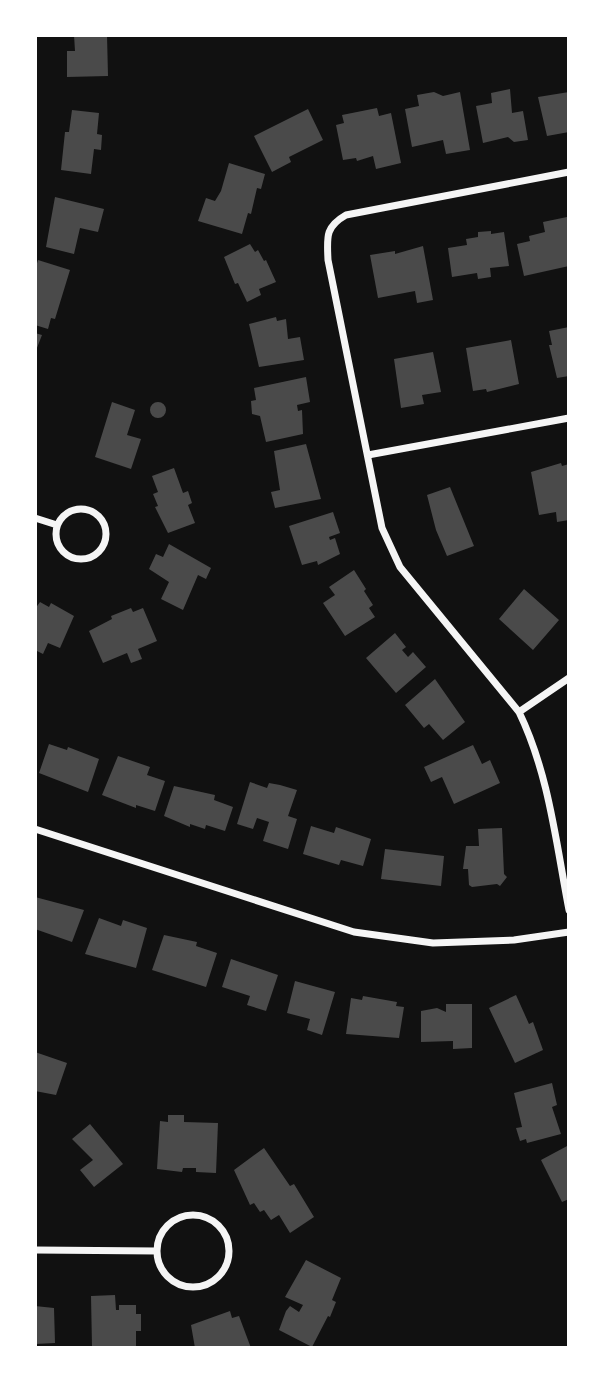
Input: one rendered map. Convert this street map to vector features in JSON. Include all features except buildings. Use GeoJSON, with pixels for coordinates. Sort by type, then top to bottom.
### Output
{"type":"FeatureCollection","features":[{"type":"Feature","properties":{"kind":"street"},"geometry":{"type":"LineString","coordinates":[[569,172],[346,215],[326,233],[328,260],[382,528],[400,567],[519,712],[530,735],[547,791],[569,910]]}},
{"type":"Feature","properties":{"kind":"street"},"geometry":{"type":"LineString","coordinates":[[368,456],[569,418]]}},
{"type":"Feature","properties":{"kind":"street"},"geometry":{"type":"LineString","coordinates":[[90,510],[104,524],[105,544],[91,558],[72,558],[57,545],[57,525],[71,511],[90,510]]}},
{"type":"Feature","properties":{"kind":"street"},"geometry":{"type":"LineString","coordinates":[[35,518],[57,525]]}},
{"type":"Feature","properties":{"kind":"street"},"geometry":{"type":"LineString","coordinates":[[519,712],[569,678]]}},
{"type":"Feature","properties":{"kind":"street"},"geometry":{"type":"LineString","coordinates":[[35,829],[316,922],[354,932],[433,943],[514,940],[569,932]]}},
{"type":"Feature","properties":{"kind":"street"},"geometry":{"type":"LineString","coordinates":[[192,1215],[206,1217],[218,1225],[226,1237],[229,1251],[226,1265],[218,1276],[206,1284],[193,1287],[179,1284],[167,1276],[159,1265],[157,1251],[159,1237],[167,1226],[179,1217],[192,1215]]}},
{"type":"Feature","properties":{"kind":"street"},"geometry":{"type":"LineString","coordinates":[[35,1250],[157,1251]]}}]}
